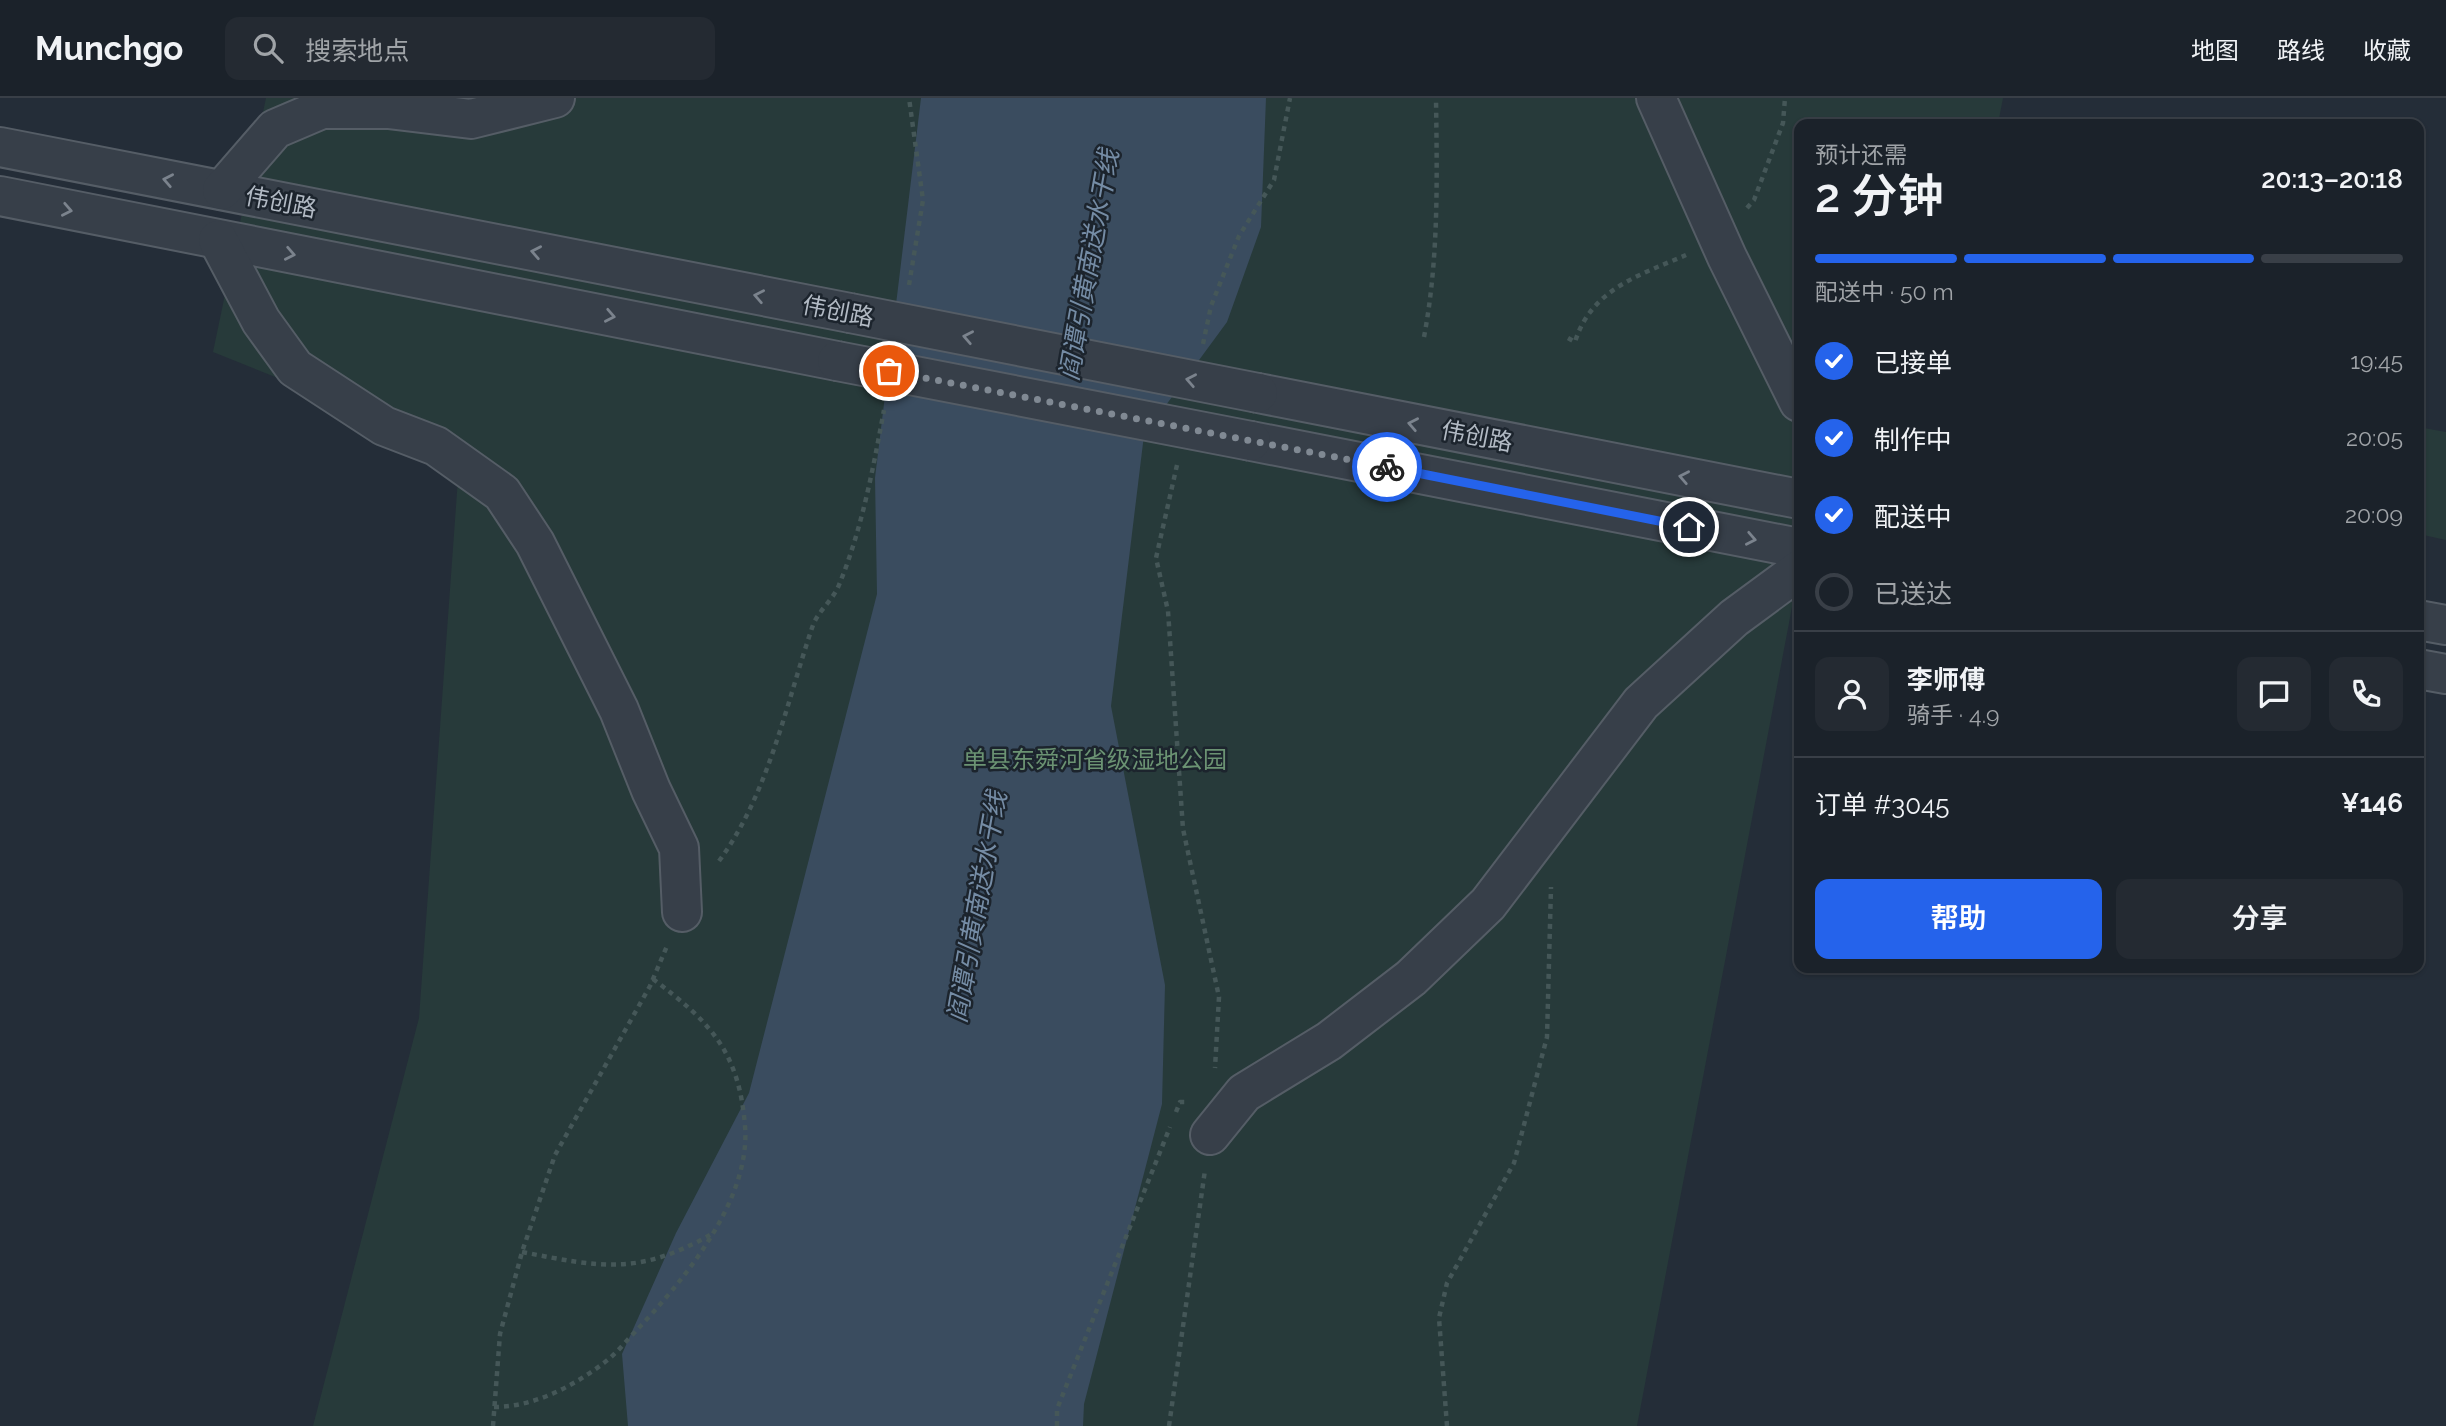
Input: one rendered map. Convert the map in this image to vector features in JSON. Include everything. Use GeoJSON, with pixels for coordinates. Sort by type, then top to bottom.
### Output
{"type":"FeatureCollection","features":[{"type":"Feature","properties":{"kind":"street"},"geometry":{"type":"LineString","coordinates":[[222,191],[275,129],[322,109],[388,109],[471,119],[555,98]]}},
{"type":"Feature","properties":{"kind":"street"},"geometry":{"type":"LineString","coordinates":[[1656,98],[1727,257],[1794,392]]}},
{"type":"Feature","properties":{"kind":"street","name":"伟创路"},"geometry":{"type":"LineString","coordinates":[[0,147],[1794,498]]}},
{"type":"Feature","properties":{"kind":"street","name":"伟创路"},"geometry":{"type":"LineString","coordinates":[[0,197],[1794,547]]}},
{"type":"Feature","properties":{"kind":"street"},"geometry":{"type":"LineString","coordinates":[[218,240],[261,321],[295,368],[383,426],[436,446],[502,493],[535,543],[613,698],[680,848],[682,912]]}},
{"type":"Feature","properties":{"kind":"street"},"geometry":{"type":"LineString","coordinates":[[1210,1135],[1244,1093],[1329,1041],[1411,978],[1488,904],[1641,703],[1734,618],[1794,574]]}},
{"type":"Feature","properties":{"kind":"street"},"geometry":{"type":"LineString","coordinates":[[2424,621],[2446,625]]}},
{"type":"Feature","properties":{"kind":"street"},"geometry":{"type":"LineString","coordinates":[[2424,670],[2446,674]]}},
{"type":"Feature","properties":{"kind":"path"},"geometry":{"type":"LineString","coordinates":[[908,293],[923,200],[909,98]]}},
{"type":"Feature","properties":{"kind":"path"},"geometry":{"type":"LineString","coordinates":[[1202,346],[1211,306],[1239,236],[1274,180],[1290,98]]}},
{"type":"Feature","properties":{"kind":"path"},"geometry":{"type":"LineString","coordinates":[[1424,337],[1438,194],[1436,98]]}},
{"type":"Feature","properties":{"kind":"path"},"geometry":{"type":"LineString","coordinates":[[718,862],[740,833],[768,765],[815,621],[838,587],[868,495],[886,401]]}},
{"type":"Feature","properties":{"kind":"path"},"geometry":{"type":"LineString","coordinates":[[1179,452],[1156,558],[1168,611],[1178,719],[1183,829],[1219,997],[1214,1078]]}},
{"type":"Feature","properties":{"kind":"path"},"geometry":{"type":"LineString","coordinates":[[1447,1426],[1439,1318],[1447,1283],[1514,1163],[1547,1037],[1552,927],[1551,823]]}},
{"type":"Feature","properties":{"kind":"path"},"geometry":{"type":"LineString","coordinates":[[493,1426],[500,1334],[522,1252],[555,1155],[653,979],[682,912]]}},
{"type":"Feature","properties":{"kind":"path"},"geometry":{"type":"LineString","coordinates":[[494,1407],[516,1407],[553,1394],[606,1362],[669,1296],[714,1233],[739,1178],[746,1128],[737,1080],[716,1034],[698,1013],[653,979]]}},
{"type":"Feature","properties":{"kind":"path"},"geometry":{"type":"LineString","coordinates":[[1057,1426],[1057,1409],[1180,1102]]}},
{"type":"Feature","properties":{"kind":"path"},"geometry":{"type":"LineString","coordinates":[[1169,1426],[1210,1135]]}},
{"type":"Feature","properties":{"kind":"path"},"geometry":{"type":"LineString","coordinates":[[522,1252],[600,1267],[640,1263],[678,1253],[714,1233]]}},
{"type":"Feature","properties":{"kind":"green space","name":"单县东舜河省级湿地公园"},"geometry":{"type":"Polygon","coordinates":[[[266,98],[2003,98],[1999,119],[1794,119],[1794,596],[1637,1426],[313,1426],[419,1018],[460,451],[213,352],[266,98]]]}},
{"type":"Feature","properties":{"kind":"green space"},"geometry":{"type":"Polygon","coordinates":[[[2424,428],[2446,432],[2446,540],[2424,535],[2424,428]]]}},
{"type":"Feature","properties":{"kind":"water","name":"阎谭引黄南送水干线"},"geometry":{"type":"Polygon","coordinates":[[[921,98],[1266,98],[1261,227],[1227,322],[1144,435],[1111,706],[1165,985],[1162,1104],[1084,1404],[1083,1426],[628,1426],[622,1354],[676,1233],[749,1093],[877,594],[875,478],[921,98]]]}},
{"type":"Feature","properties":{"kind":"way so far"},"geometry":{"type":"LineString","coordinates":[[889,371],[1387,467]]}},
{"type":"Feature","properties":{"kind":"route"},"geometry":{"type":"LineString","coordinates":[[1387,467],[1689,527]]}}]}
